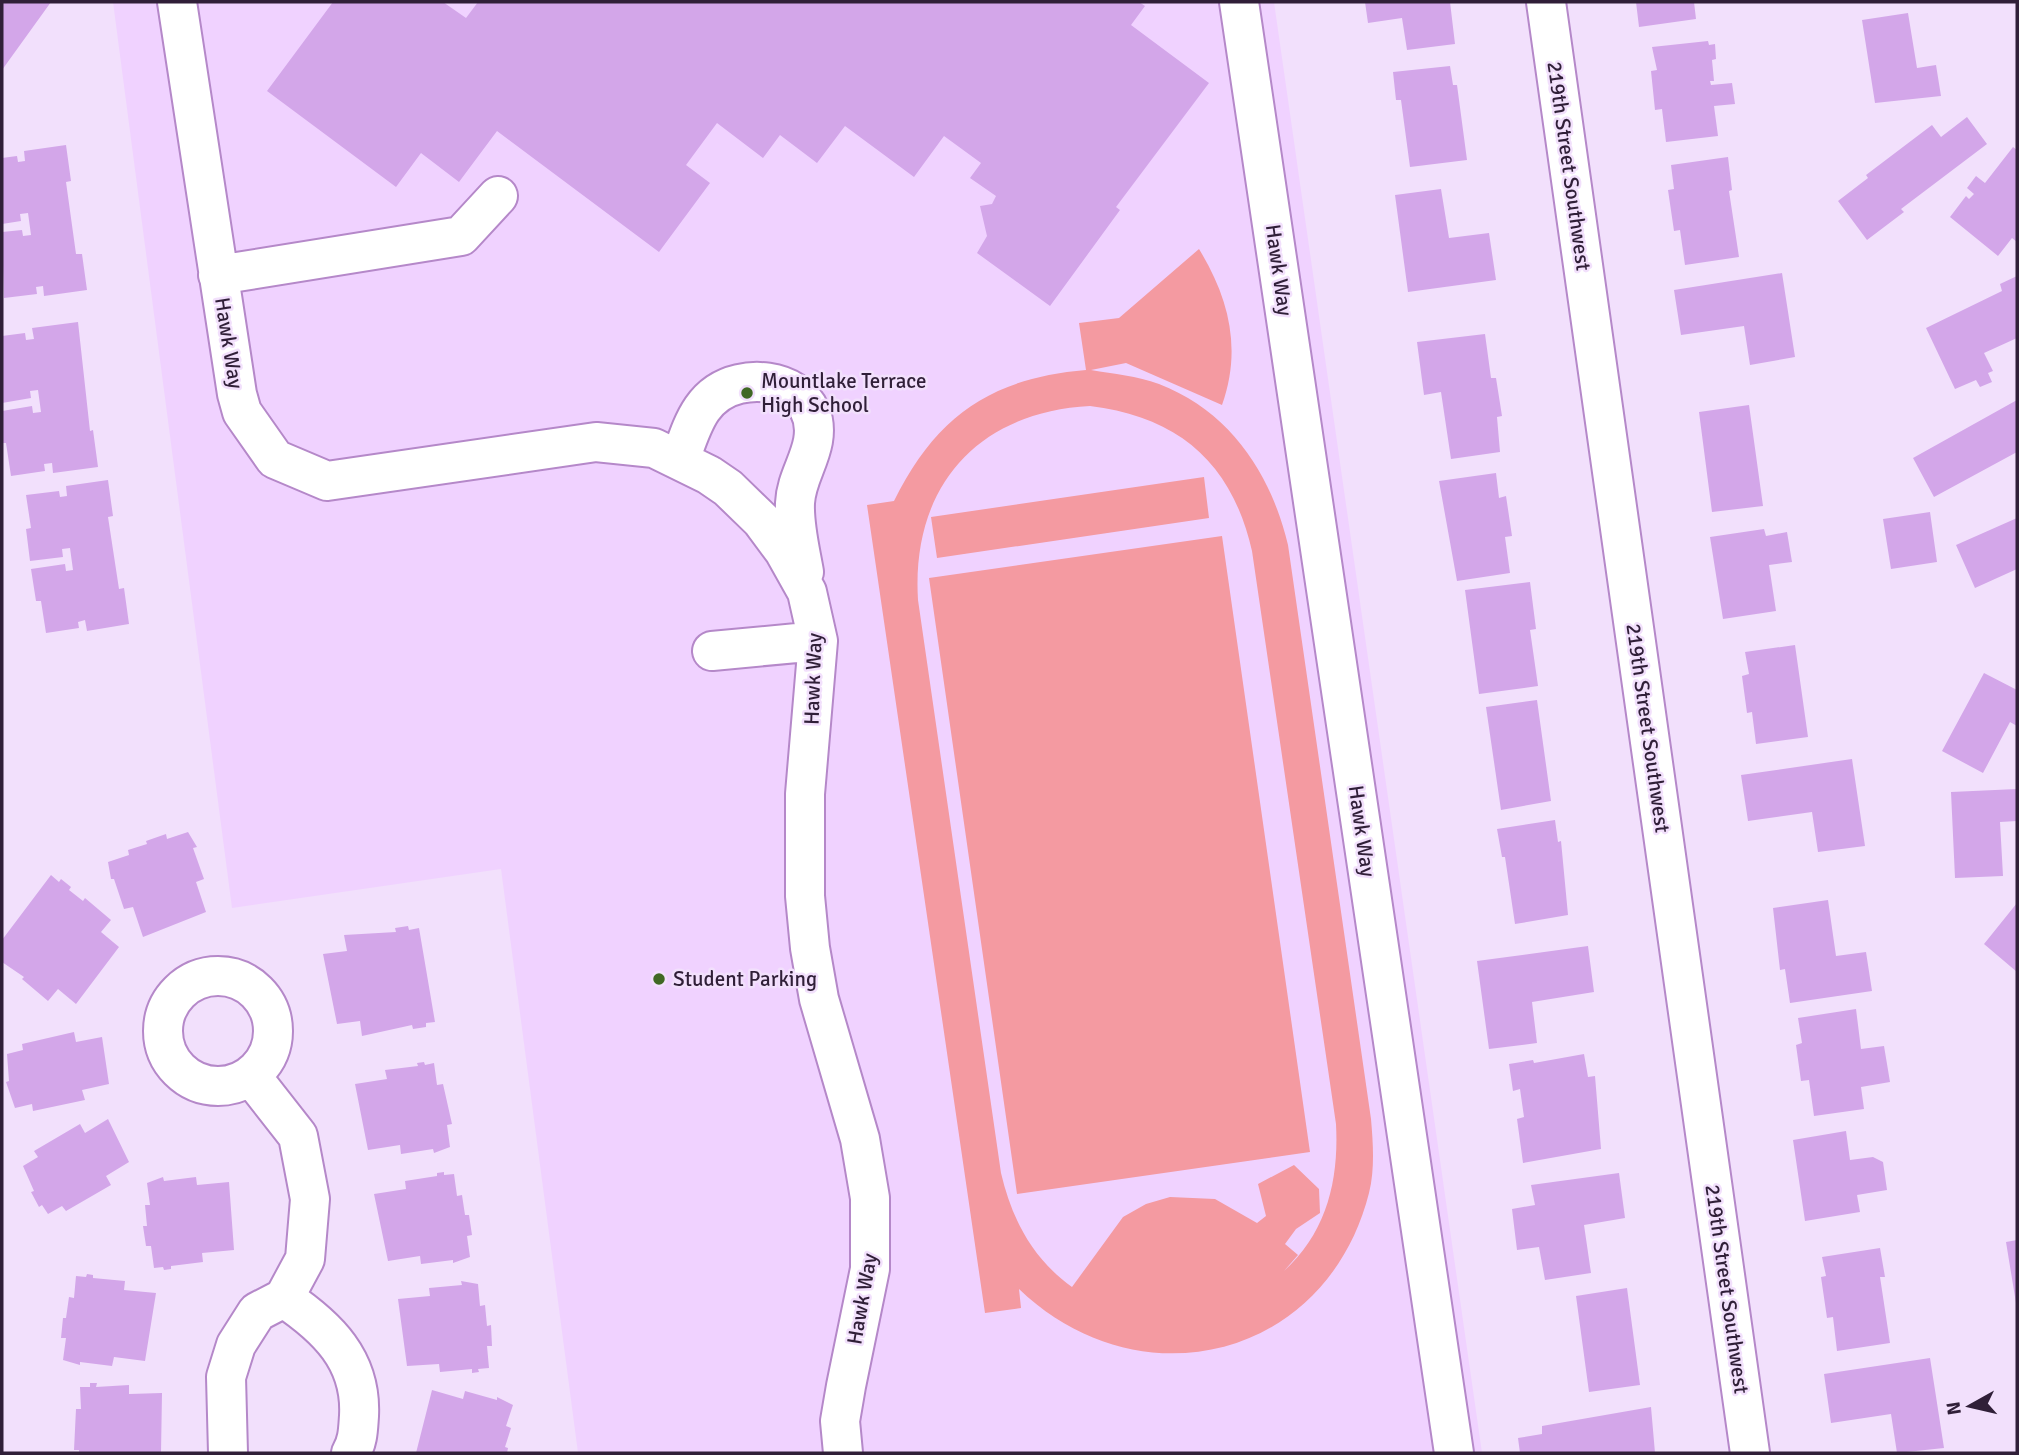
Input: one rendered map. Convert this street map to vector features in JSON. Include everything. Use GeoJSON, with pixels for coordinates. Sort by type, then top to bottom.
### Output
{"type":"FeatureCollection","features":[{"type":"Feature","properties":{"kind":"street","name":"Hawk Way"},"geometry":{"type":"LineString","coordinates":[[177,2],[218,275],[242,412],[275,459],[327,481],[596,442],[654,448],[709,475],[744,502],[784,551],[807,592],[818,641],[806,794],[805,896],[819,999],[865,1167],[872,1235],[868,1280],[840,1421],[843,1453]]}},
{"type":"Feature","properties":{"kind":"street","name":"Hawk Way"},"geometry":{"type":"LineString","coordinates":[[1239,2],[1454,1453]]}},
{"type":"Feature","properties":{"kind":"street","name":"219th Street Southwest"},"geometry":{"type":"LineString","coordinates":[[1546,2],[1750,1453]]}},
{"type":"Feature","properties":{"kind":"street"},"geometry":{"type":"LineString","coordinates":[[218,275],[461,236],[498,196]]}},
{"type":"Feature","properties":{"kind":"street"},"geometry":{"type":"LineString","coordinates":[[680,460],[693,422],[703,405],[715,395],[752,381],[770,381],[793,391],[809,412],[814,439],[798,481],[795,502],[807,592]]}},
{"type":"Feature","properties":{"kind":"street"},"geometry":{"type":"LineString","coordinates":[[712,651],[818,641]]}},
{"type":"Feature","properties":{"kind":"street"},"geometry":{"type":"LineString","coordinates":[[228,1453],[226,1377],[236,1345],[257,1312],[284,1298],[305,1259],[310,1199],[298,1136],[251,1076]]}},
{"type":"Feature","properties":{"kind":"street"},"geometry":{"type":"LineString","coordinates":[[284,1298],[314,1318],[338,1342],[354,1371],[359,1409],[357,1443],[351,1453]]}},
{"type":"Feature","properties":{"kind":"shaded area","name":"Mountlake Terrace High School"},"geometry":{"type":"Polygon","coordinates":[[[113,2],[1274,2],[1482,1453],[578,1453],[501,869],[232,908],[113,2]]]}},
{"type":"Feature","properties":{"kind":"shaded area"},"geometry":{"type":"Polygon","coordinates":[[[1199,249],[1218,286],[1229,324],[1231,364],[1222,405],[1126,363],[1091,370],[1159,384],[1185,396],[1207,411],[1244,448],[1259,470],[1281,519],[1288,545],[1372,1137],[1373,1165],[1369,1193],[1347,1250],[1314,1294],[1272,1327],[1224,1347],[1172,1353],[1119,1346],[1067,1325],[1019,1289],[1021,1308],[985,1313],[867,505],[894,501],[910,471],[928,446],[948,424],[970,407],[1022,382],[1052,374],[1086,370],[1079,323],[1119,318],[1199,249]],[[1090,406],[1050,411],[1014,423],[984,440],[959,463],[940,491],[926,523],[919,559],[918,600],[1001,1173],[1011,1207],[1026,1237],[1046,1264],[1072,1287],[1123,1217],[1146,1204],[1170,1197],[1215,1199],[1257,1223],[1266,1216],[1258,1184],[1294,1165],[1319,1189],[1320,1213],[1296,1229],[1285,1244],[1298,1255],[1284,1271],[1299,1256],[1320,1222],[1332,1185],[1335,1165],[1336,1124],[1252,551],[1231,493],[1215,469],[1197,450],[1175,434],[1150,421],[1090,406]]]}},
{"type":"Feature","properties":{"kind":"shaded area"},"geometry":{"type":"Polygon","coordinates":[[[1204,477],[1209,518],[937,558],[931,517],[1204,477]]]}},
{"type":"Feature","properties":{"kind":"shaded area"},"geometry":{"type":"Polygon","coordinates":[[[1222,536],[1310,1152],[1017,1194],[929,578],[1222,536]]]}},
{"type":"Feature","properties":{"kind":"building"},"geometry":{"type":"Polygon","coordinates":[[[2,2],[51,2],[2,70],[2,2]]]}},
{"type":"Feature","properties":{"kind":"building"},"geometry":{"type":"Polygon","coordinates":[[[333,2],[443,2],[466,18],[478,2],[1139,2],[1145,6],[1131,25],[1209,83],[1116,207],[1120,210],[1050,306],[977,253],[987,236],[980,206],[992,204],[996,196],[970,178],[981,163],[944,136],[914,177],[845,126],[817,163],[780,135],[763,158],[717,123],[686,165],[710,183],[659,252],[497,131],[459,182],[421,153],[396,187],[267,91],[333,2]]]}},
{"type":"Feature","properties":{"kind":"building"},"geometry":{"type":"Polygon","coordinates":[[[1365,2],[1450,2],[1455,44],[1407,50],[1402,18],[1368,23],[1365,2]]]}},
{"type":"Feature","properties":{"kind":"building"},"geometry":{"type":"Polygon","coordinates":[[[1636,2],[1694,2],[1696,19],[1639,27],[1636,2]]]}},
{"type":"Feature","properties":{"kind":"building"},"geometry":{"type":"Polygon","coordinates":[[[1908,13],[1917,68],[1936,65],[1941,96],[1875,103],[1862,20],[1908,13]]]}},
{"type":"Feature","properties":{"kind":"building"},"geometry":{"type":"Polygon","coordinates":[[[1708,41],[1709,45],[1715,44],[1716,59],[1712,60],[1714,81],[1710,81],[1711,85],[1732,83],[1735,104],[1714,106],[1718,136],[1666,142],[1662,109],[1655,110],[1651,71],[1657,70],[1652,47],[1708,41]]]}},
{"type":"Feature","properties":{"kind":"building"},"geometry":{"type":"Polygon","coordinates":[[[1450,66],[1453,85],[1457,85],[1467,160],[1410,167],[1401,100],[1396,100],[1393,72],[1450,66]]]}},
{"type":"Feature","properties":{"kind":"building"},"geometry":{"type":"Polygon","coordinates":[[[1967,117],[1987,144],[1901,209],[1904,212],[1867,240],[1838,201],[1868,178],[1866,175],[1932,125],[1941,137],[1967,117]]]}},
{"type":"Feature","properties":{"kind":"building"},"geometry":{"type":"Polygon","coordinates":[[[66,145],[71,181],[66,182],[76,254],[82,254],[87,290],[44,296],[43,286],[36,287],[37,294],[4,298],[2,232],[22,230],[23,236],[31,235],[28,213],[20,214],[21,221],[2,224],[2,158],[17,156],[18,162],[25,161],[24,151],[66,145]]]}},
{"type":"Feature","properties":{"kind":"building"},"geometry":{"type":"Polygon","coordinates":[[[2013,147],[2017,150],[2017,242],[2012,238],[1998,256],[1950,217],[1966,196],[1969,199],[1974,194],[1967,188],[1976,176],[1985,183],[2013,147]]]}},
{"type":"Feature","properties":{"kind":"building"},"geometry":{"type":"Polygon","coordinates":[[[1728,157],[1732,190],[1729,191],[1739,257],[1685,265],[1680,230],[1674,231],[1668,190],[1674,189],[1671,165],[1728,157]]]}},
{"type":"Feature","properties":{"kind":"building"},"geometry":{"type":"Polygon","coordinates":[[[1441,189],[1449,238],[1489,233],[1496,280],[1408,292],[1395,195],[1441,189]]]}},
{"type":"Feature","properties":{"kind":"building"},"geometry":{"type":"Polygon","coordinates":[[[1782,273],[1795,357],[1750,365],[1744,326],[1681,335],[1674,290],[1782,273]]]}},
{"type":"Feature","properties":{"kind":"building"},"geometry":{"type":"Polygon","coordinates":[[[2017,276],[2017,338],[1984,353],[1993,371],[1988,373],[1992,382],[1980,387],[1976,380],[1955,389],[1926,328],[2002,291],[2000,284],[2017,276]]]}},
{"type":"Feature","properties":{"kind":"building"},"geometry":{"type":"Polygon","coordinates":[[[78,322],[90,431],[93,430],[98,467],[53,473],[52,463],[44,464],[45,471],[11,476],[6,443],[3,443],[2,411],[32,406],[33,413],[41,412],[38,390],[30,391],[31,398],[2,403],[2,336],[25,333],[26,340],[34,339],[32,328],[78,322]]]}},
{"type":"Feature","properties":{"kind":"building"},"geometry":{"type":"Polygon","coordinates":[[[1485,334],[1491,378],[1496,378],[1502,416],[1497,417],[1500,452],[1451,459],[1441,392],[1424,395],[1417,342],[1485,334]]]}},
{"type":"Feature","properties":{"kind":"building"},"geometry":{"type":"Polygon","coordinates":[[[2017,400],[2017,452],[1934,497],[1913,458],[2017,400]]]}},
{"type":"Feature","properties":{"kind":"building"},"geometry":{"type":"Polygon","coordinates":[[[1749,405],[1763,506],[1712,512],[1699,412],[1749,405]]]}},
{"type":"Feature","properties":{"kind":"building"},"geometry":{"type":"Polygon","coordinates":[[[1496,473],[1499,498],[1506,496],[1512,536],[1505,537],[1510,573],[1457,581],[1439,481],[1496,473]]]}},
{"type":"Feature","properties":{"kind":"building"},"geometry":{"type":"Polygon","coordinates":[[[108,480],[113,516],[108,517],[119,589],[124,588],[129,624],[87,631],[85,620],[78,622],[79,628],[46,633],[41,601],[36,601],[31,569],[65,564],[66,571],[73,570],[70,548],[62,549],[63,557],[30,561],[26,529],[31,528],[26,495],[59,491],[60,497],[67,496],[66,486],[108,480]]]}},
{"type":"Feature","properties":{"kind":"building"},"geometry":{"type":"Polygon","coordinates":[[[1930,512],[1937,562],[1891,569],[1883,519],[1930,512]]]}},
{"type":"Feature","properties":{"kind":"building"},"geometry":{"type":"Polygon","coordinates":[[[2017,518],[2017,569],[1975,588],[1956,545],[2017,518]]]}},
{"type":"Feature","properties":{"kind":"building"},"geometry":{"type":"Polygon","coordinates":[[[1764,529],[1766,536],[1787,532],[1792,562],[1769,565],[1776,611],[1723,619],[1710,537],[1764,529]]]}},
{"type":"Feature","properties":{"kind":"building"},"geometry":{"type":"Polygon","coordinates":[[[1530,582],[1536,629],[1530,630],[1538,686],[1479,694],[1465,590],[1530,582]]]}},
{"type":"Feature","properties":{"kind":"building"},"geometry":{"type":"Polygon","coordinates":[[[1795,645],[1808,737],[1756,744],[1752,712],[1747,713],[1742,676],[1749,674],[1745,652],[1795,645]]]}},
{"type":"Feature","properties":{"kind":"building"},"geometry":{"type":"Polygon","coordinates":[[[1984,673],[2017,690],[2017,726],[2010,722],[1983,773],[1942,751],[1984,673]]]}},
{"type":"Feature","properties":{"kind":"building"},"geometry":{"type":"Polygon","coordinates":[[[1537,700],[1551,801],[1501,810],[1486,707],[1537,700]]]}},
{"type":"Feature","properties":{"kind":"building"},"geometry":{"type":"Polygon","coordinates":[[[1852,759],[1865,846],[1818,852],[1812,812],[1748,821],[1741,775],[1852,759]]]}},
{"type":"Feature","properties":{"kind":"building"},"geometry":{"type":"Polygon","coordinates":[[[2017,789],[2017,821],[2000,822],[2003,876],[1955,878],[1951,792],[2017,789]]]}},
{"type":"Feature","properties":{"kind":"building"},"geometry":{"type":"Polygon","coordinates":[[[1555,820],[1558,842],[1561,841],[1568,915],[1515,924],[1505,857],[1502,857],[1497,829],[1555,820]]]}},
{"type":"Feature","properties":{"kind":"building"},"geometry":{"type":"Polygon","coordinates":[[[188,832],[197,847],[193,848],[204,879],[196,882],[206,912],[143,937],[133,907],[124,909],[114,879],[111,879],[108,862],[129,855],[128,850],[147,844],[146,841],[166,834],[167,839],[188,832]]]}},
{"type":"Feature","properties":{"kind":"building"},"geometry":{"type":"Polygon","coordinates":[[[51,875],[59,882],[61,879],[71,887],[69,890],[83,901],[85,898],[111,920],[101,932],[119,947],[76,1004],[58,989],[48,1001],[22,979],[24,977],[2,962],[2,940],[51,875]]]}},
{"type":"Feature","properties":{"kind":"building"},"geometry":{"type":"Polygon","coordinates":[[[1828,900],[1836,956],[1866,952],[1872,991],[1790,1003],[1785,969],[1780,970],[1773,908],[1828,900]]]}},
{"type":"Feature","properties":{"kind":"building"},"geometry":{"type":"Polygon","coordinates":[[[2017,903],[2017,972],[1984,944],[2017,903]]]}},
{"type":"Feature","properties":{"kind":"building"},"geometry":{"type":"Polygon","coordinates":[[[408,926],[409,930],[419,928],[435,1022],[426,1023],[426,1027],[413,1029],[412,1025],[362,1036],[360,1021],[337,1024],[323,954],[347,951],[344,935],[396,932],[395,928],[408,926]]]}},
{"type":"Feature","properties":{"kind":"building"},"geometry":{"type":"Polygon","coordinates":[[[1588,946],[1594,992],[1532,1002],[1537,1043],[1489,1049],[1477,961],[1588,946]]]}},
{"type":"Feature","properties":{"kind":"building"},"geometry":{"type":"Polygon","coordinates":[[[1856,1009],[1861,1049],[1884,1046],[1890,1082],[1861,1087],[1864,1109],[1814,1116],[1809,1080],[1801,1081],[1796,1045],[1802,1043],[1798,1018],[1856,1009]]]}},
{"type":"Feature","properties":{"kind":"building"},"geometry":{"type":"Polygon","coordinates":[[[74,1032],[76,1042],[102,1037],[109,1084],[82,1090],[85,1100],[33,1111],[32,1104],[15,1108],[6,1082],[9,1081],[7,1054],[23,1050],[22,1044],[74,1032]]]}},
{"type":"Feature","properties":{"kind":"building"},"geometry":{"type":"Polygon","coordinates":[[[1584,1054],[1588,1077],[1595,1076],[1601,1149],[1523,1163],[1517,1119],[1524,1117],[1520,1089],[1513,1091],[1509,1064],[1533,1060],[1534,1063],[1584,1054]]]}},
{"type":"Feature","properties":{"kind":"building"},"geometry":{"type":"Polygon","coordinates":[[[424,1062],[425,1065],[434,1063],[437,1085],[443,1084],[452,1124],[447,1125],[450,1147],[434,1153],[433,1149],[401,1154],[400,1145],[368,1150],[355,1084],[387,1079],[385,1070],[418,1066],[417,1063],[424,1062]]]}},
{"type":"Feature","properties":{"kind":"building"},"geometry":{"type":"Polygon","coordinates":[[[108,1119],[129,1162],[106,1176],[111,1185],[66,1211],[62,1206],[48,1214],[42,1205],[39,1207],[31,1192],[34,1191],[23,1166],[38,1157],[34,1151],[80,1124],[85,1133],[108,1119]]]}},
{"type":"Feature","properties":{"kind":"building"},"geometry":{"type":"Polygon","coordinates":[[[1846,1131],[1850,1160],[1873,1157],[1883,1162],[1887,1190],[1857,1195],[1860,1212],[1805,1221],[1793,1140],[1846,1131]]]}},
{"type":"Feature","properties":{"kind":"building"},"geometry":{"type":"Polygon","coordinates":[[[444,1172],[444,1175],[454,1174],[457,1196],[462,1195],[465,1215],[469,1215],[472,1235],[467,1236],[470,1257],[453,1263],[453,1260],[421,1264],[420,1256],[388,1261],[374,1194],[406,1189],[405,1181],[437,1176],[437,1173],[444,1172]]]}},
{"type":"Feature","properties":{"kind":"building"},"geometry":{"type":"Polygon","coordinates":[[[1619,1173],[1625,1218],[1584,1225],[1591,1273],[1545,1280],[1539,1247],[1517,1250],[1512,1209],[1535,1205],[1531,1185],[1619,1173]]]}},
{"type":"Feature","properties":{"kind":"building"},"geometry":{"type":"Polygon","coordinates":[[[163,1177],[164,1181],[196,1177],[197,1185],[229,1182],[234,1250],[202,1253],[203,1262],[171,1266],[171,1269],[164,1270],[163,1267],[154,1268],[151,1246],[146,1246],[143,1226],[147,1226],[145,1205],[150,1205],[147,1183],[163,1177]]]}},
{"type":"Feature","properties":{"kind":"building"},"geometry":{"type":"Polygon","coordinates":[[[2017,1240],[2017,1303],[2016,1303],[2006,1242],[2017,1240]]]}},
{"type":"Feature","properties":{"kind":"building"},"geometry":{"type":"Polygon","coordinates":[[[1880,1248],[1885,1277],[1880,1277],[1890,1343],[1837,1351],[1833,1317],[1827,1318],[1821,1277],[1826,1276],[1822,1257],[1880,1248]]]}},
{"type":"Feature","properties":{"kind":"building"},"geometry":{"type":"Polygon","coordinates":[[[87,1274],[93,1275],[93,1278],[125,1281],[124,1290],[156,1293],[145,1361],[114,1357],[112,1366],[80,1362],[80,1365],[63,1360],[66,1338],[61,1338],[63,1318],[66,1318],[69,1297],[74,1298],[76,1276],[86,1277],[87,1274]]]}},
{"type":"Feature","properties":{"kind":"building"},"geometry":{"type":"Polygon","coordinates":[[[461,1281],[478,1284],[480,1306],[485,1305],[487,1326],[491,1325],[492,1346],[487,1346],[489,1368],[478,1369],[479,1372],[472,1373],[472,1369],[440,1372],[439,1364],[407,1366],[398,1299],[430,1296],[429,1288],[462,1285],[461,1281]]]}},
{"type":"Feature","properties":{"kind":"building"},"geometry":{"type":"Polygon","coordinates":[[[1627,1288],[1640,1385],[1589,1392],[1576,1296],[1627,1288]]]}},
{"type":"Feature","properties":{"kind":"building"},"geometry":{"type":"Polygon","coordinates":[[[1930,1358],[1944,1448],[1897,1453],[1891,1414],[1831,1423],[1824,1374],[1930,1358]]]}},
{"type":"Feature","properties":{"kind":"building"},"geometry":{"type":"Polygon","coordinates":[[[90,1383],[97,1383],[96,1387],[129,1385],[129,1394],[162,1393],[161,1453],[79,1453],[79,1450],[74,1450],[76,1409],[81,1409],[80,1387],[90,1387],[90,1383]]]}},
{"type":"Feature","properties":{"kind":"building"},"geometry":{"type":"Polygon","coordinates":[[[432,1390],[463,1399],[465,1391],[497,1400],[497,1397],[513,1405],[506,1426],[511,1428],[505,1447],[508,1448],[507,1453],[416,1453],[432,1390]]]}},
{"type":"Feature","properties":{"kind":"building"},"geometry":{"type":"Polygon","coordinates":[[[1651,1407],[1655,1453],[1520,1453],[1518,1438],[1542,1434],[1542,1426],[1651,1407]]]}},
{"type":"Feature","properties":{"kind":"place","name":"Mountlake Terrace High School"},"geometry":{"type":"Point","coordinates":[747,393]}},
{"type":"Feature","properties":{"kind":"place","name":"Student Parking"},"geometry":{"type":"Point","coordinates":[659,979]}}]}
